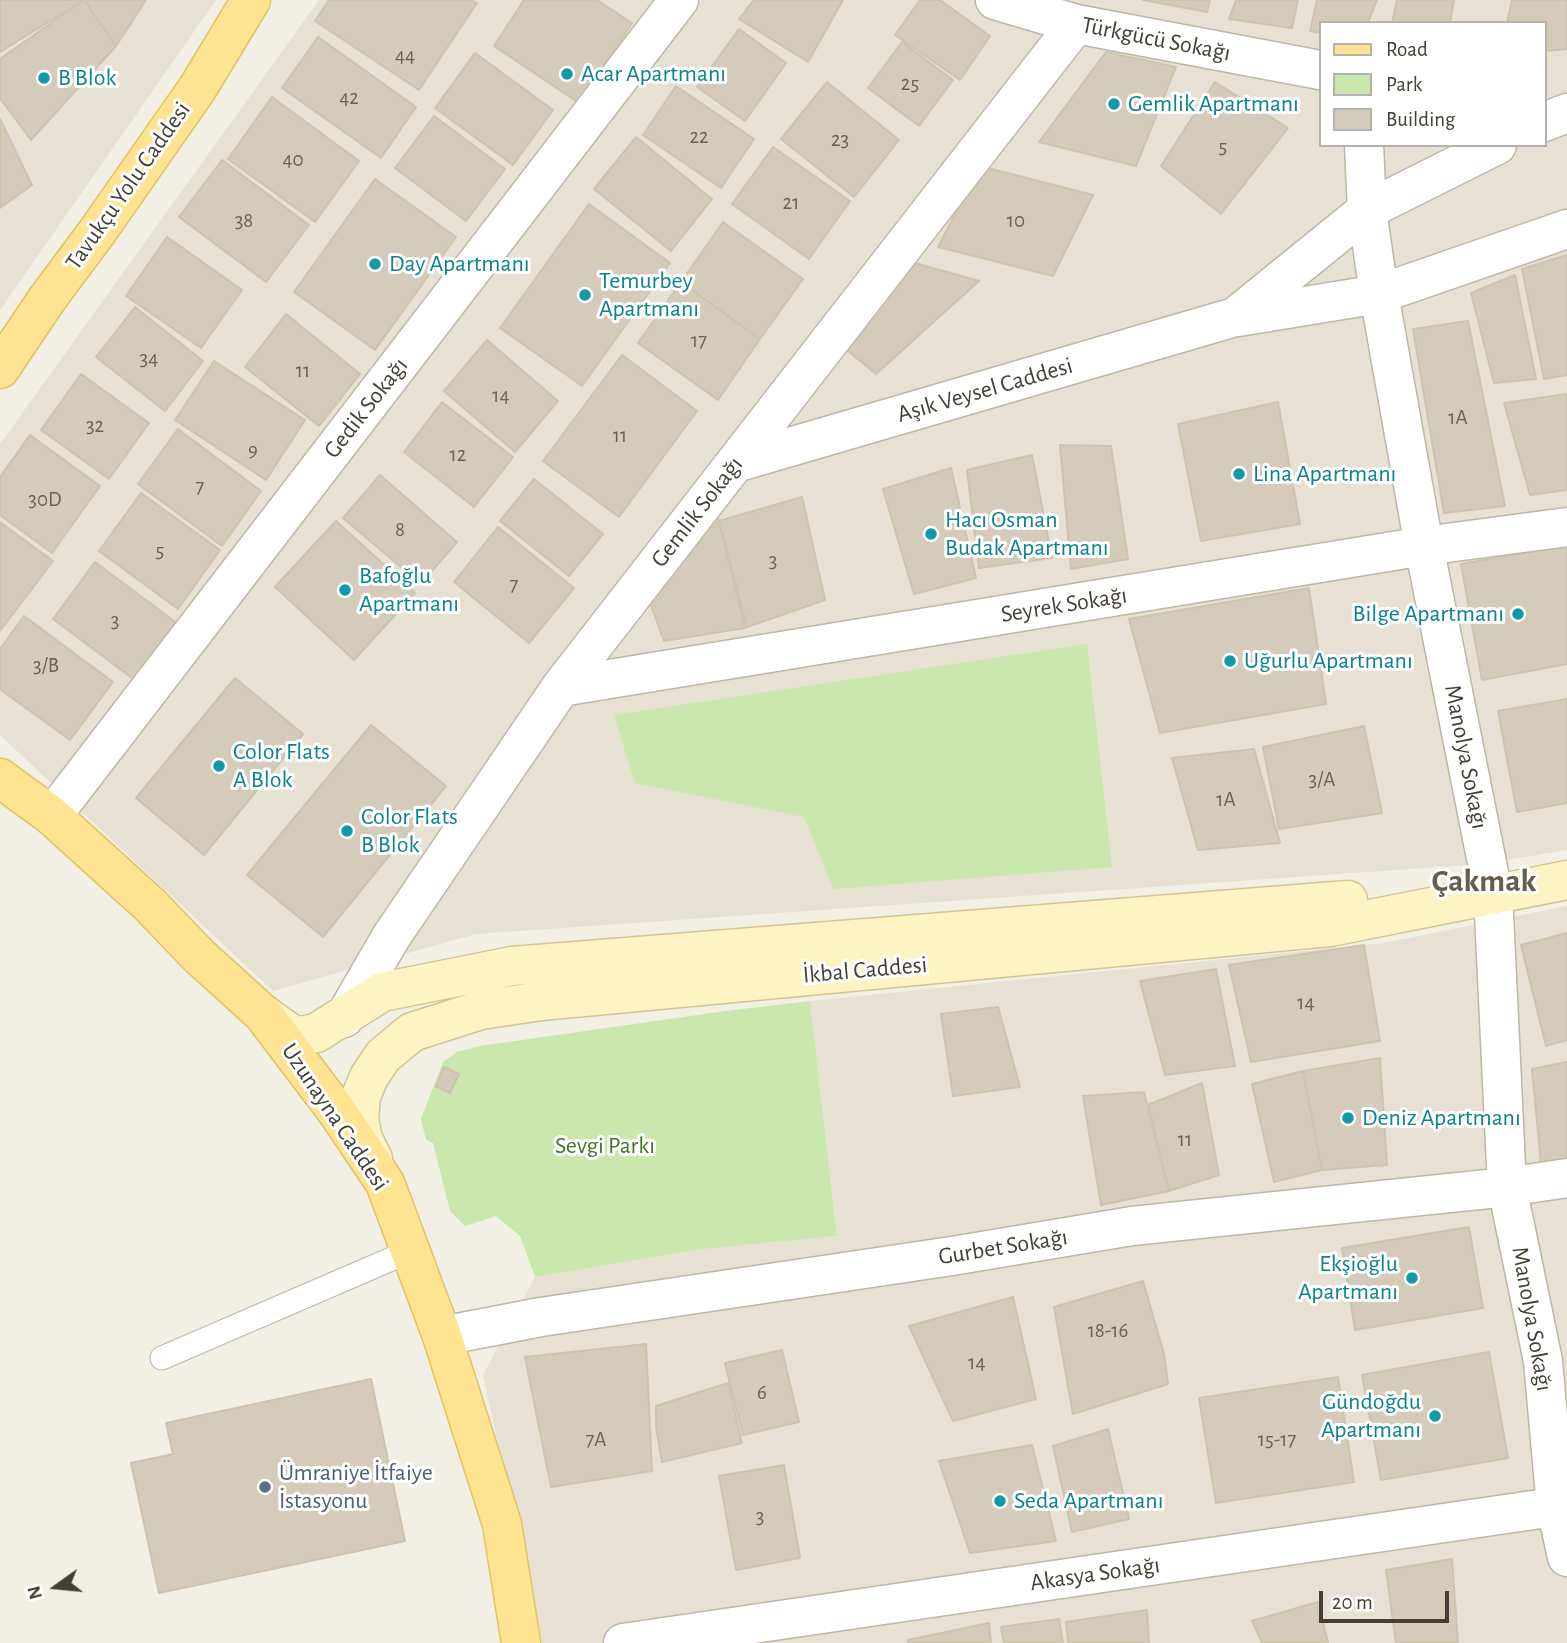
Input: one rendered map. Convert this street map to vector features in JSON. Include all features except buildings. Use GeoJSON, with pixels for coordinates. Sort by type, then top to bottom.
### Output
{"type":"FeatureCollection","features":[{"type":"Feature","properties":{"kind":"main road","name":"Tavukçu Yolu Caddesi"},"geometry":{"type":"LineString","coordinates":[[0,369],[197,89],[251,0]]}},
{"type":"Feature","properties":{"kind":"main road","name":"Uzunayna Caddesi"},"geometry":{"type":"LineString","coordinates":[[0,778],[52,816],[150,905],[199,956],[263,1014],[338,1113],[385,1183],[442,1336],[502,1524],[521,1643]]}},
{"type":"Feature","properties":{"kind":"main road","name":"İkbal Caddesi"},"geometry":{"type":"LineString","coordinates":[[385,1183],[363,1139],[359,1119],[361,1096],[369,1077],[383,1056],[412,1032],[481,1010],[541,1000],[1330,927],[1567,880]]}},
{"type":"Feature","properties":{"kind":"main road","name":"İkbal Caddesi"},"geometry":{"type":"LineString","coordinates":[[263,1014],[291,1034],[302,1036],[316,1033],[344,1018],[382,992],[512,966],[1327,901],[1493,893]]}},
{"type":"Feature","properties":{"kind":"main road"},"geometry":{"type":"LineString","coordinates":[[344,1018],[326,1035],[321,1048],[322,1062],[331,1075],[341,1081],[369,1077]]}},
{"type":"Feature","properties":{"kind":"street","name":"Gedik Sokağı"},"geometry":{"type":"LineString","coordinates":[[52,816],[679,0]]}},
{"type":"Feature","properties":{"kind":"street","name":"Türkgücü Sokağı"},"geometry":{"type":"LineString","coordinates":[[995,0],[1076,24],[1318,70]]}},
{"type":"Feature","properties":{"kind":"street","name":"Gemlik Sokağı"},"geometry":{"type":"LineString","coordinates":[[344,1018],[391,937],[561,687],[1076,24]]}},
{"type":"Feature","properties":{"kind":"street"},"geometry":{"type":"LineString","coordinates":[[1364,147],[1367,210]]}},
{"type":"Feature","properties":{"kind":"street","name":"Aşık Veysel Caddesi"},"geometry":{"type":"LineString","coordinates":[[1236,317],[1367,210],[1493,147]]}},
{"type":"Feature","properties":{"kind":"street","name":"Manolya Sokağı"},"geometry":{"type":"LineString","coordinates":[[1367,210],[1379,294],[1424,546],[1493,893],[1507,1187],[1543,1361],[1567,1557]]}},
{"type":"Feature","properties":{"kind":"street","name":"Aşık Veysel Caddesi"},"geometry":{"type":"LineString","coordinates":[[735,463],[1236,317],[1379,294],[1567,229]]}},
{"type":"Feature","properties":{"kind":"street","name":"Seyrek Sokağı"},"geometry":{"type":"LineString","coordinates":[[561,687],[1424,546],[1567,527]]}},
{"type":"Feature","properties":{"kind":"street","name":"Gurbet Sokağı"},"geometry":{"type":"LineString","coordinates":[[442,1336],[541,1317],[938,1258],[1132,1226],[1507,1187],[1567,1178]]}},
{"type":"Feature","properties":{"kind":"street","name":"Akasya Sokağı"},"geometry":{"type":"LineString","coordinates":[[623,1643],[1561,1506]]}},
{"type":"Feature","properties":{"kind":"lane"},"geometry":{"type":"LineString","coordinates":[[162,1359],[410,1251]]}},
{"type":"Feature","properties":{"kind":"shaded area"},"geometry":{"type":"Polygon","coordinates":[[[0,0],[216,0],[0,310],[0,0]]]}},
{"type":"Feature","properties":{"kind":"shaded area"},"geometry":{"type":"Polygon","coordinates":[[[319,0],[1567,0],[1567,850],[1483,864],[476,934],[273,991],[0,735],[0,444],[319,0]]]}},
{"type":"Feature","properties":{"kind":"shaded area"},"geometry":{"type":"Polygon","coordinates":[[[1567,906],[1567,1643],[542,1643],[483,1375],[535,1277],[695,1250],[837,1236],[810,1001],[1384,943],[1567,906]]]}},
{"type":"Feature","properties":{"kind":"green space"},"geometry":{"type":"Polygon","coordinates":[[[1087,644],[1112,867],[833,889],[804,817],[635,783],[614,715],[1087,644]]]}},
{"type":"Feature","properties":{"kind":"green space","name":"Sevgi Parkı"},"geometry":{"type":"Polygon","coordinates":[[[810,1001],[837,1236],[695,1250],[535,1277],[520,1236],[496,1216],[465,1226],[450,1211],[433,1143],[426,1140],[421,1119],[443,1062],[457,1052],[480,1046],[810,1001]]]}},
{"type":"Feature","properties":{"kind":"place","name":"Acar Apartmanı"},"geometry":{"type":"Point","coordinates":[567,74]}},
{"type":"Feature","properties":{"kind":"place","name":"B Blok"},"geometry":{"type":"Point","coordinates":[44,78]}},
{"type":"Feature","properties":{"kind":"place","name":"Gemlik Apartmanı"},"geometry":{"type":"Point","coordinates":[1114,104]}},
{"type":"Feature","properties":{"kind":"place","name":"Day Apartmanı"},"geometry":{"type":"Point","coordinates":[375,264]}},
{"type":"Feature","properties":{"kind":"place","name":"Temurbey Apartmanı"},"geometry":{"type":"Point","coordinates":[585,295]}},
{"type":"Feature","properties":{"kind":"place","name":"Lina Apartmanı"},"geometry":{"type":"Point","coordinates":[1239,474]}},
{"type":"Feature","properties":{"kind":"place","name":"Hacı Osman Budak Apartmanı"},"geometry":{"type":"Point","coordinates":[931,534]}},
{"type":"Feature","properties":{"kind":"place","name":"Bafoğlu Apartmanı"},"geometry":{"type":"Point","coordinates":[345,590]}},
{"type":"Feature","properties":{"kind":"place","name":"Bilge Apartmanı"},"geometry":{"type":"Point","coordinates":[1518,614]}},
{"type":"Feature","properties":{"kind":"place","name":"Uğurlu Apartmanı"},"geometry":{"type":"Point","coordinates":[1230,661]}},
{"type":"Feature","properties":{"kind":"place","name":"Color Flats A Blok"},"geometry":{"type":"Point","coordinates":[219,766]}},
{"type":"Feature","properties":{"kind":"place","name":"Color Flats B Blok"},"geometry":{"type":"Point","coordinates":[347,831]}},
{"type":"Feature","properties":{"kind":"place","name":"Deniz Apartmanı"},"geometry":{"type":"Point","coordinates":[1348,1118]}},
{"type":"Feature","properties":{"kind":"place","name":"Ekşioğlu Apartmanı"},"geometry":{"type":"Point","coordinates":[1412,1278]}},
{"type":"Feature","properties":{"kind":"place","name":"Gündoğdu Apartmanı"},"geometry":{"type":"Point","coordinates":[1435,1416]}},
{"type":"Feature","properties":{"kind":"place","name":"Ümraniye İtfaiye İstasyonu"},"geometry":{"type":"Point","coordinates":[265,1487]}},
{"type":"Feature","properties":{"kind":"place","name":"Seda Apartmanı"},"geometry":{"type":"Point","coordinates":[1000,1501]}},
{"type":"Feature","properties":{"kind":"district","name":"Çakmak"},"geometry":{"type":"Point","coordinates":[1484,881]}}]}
